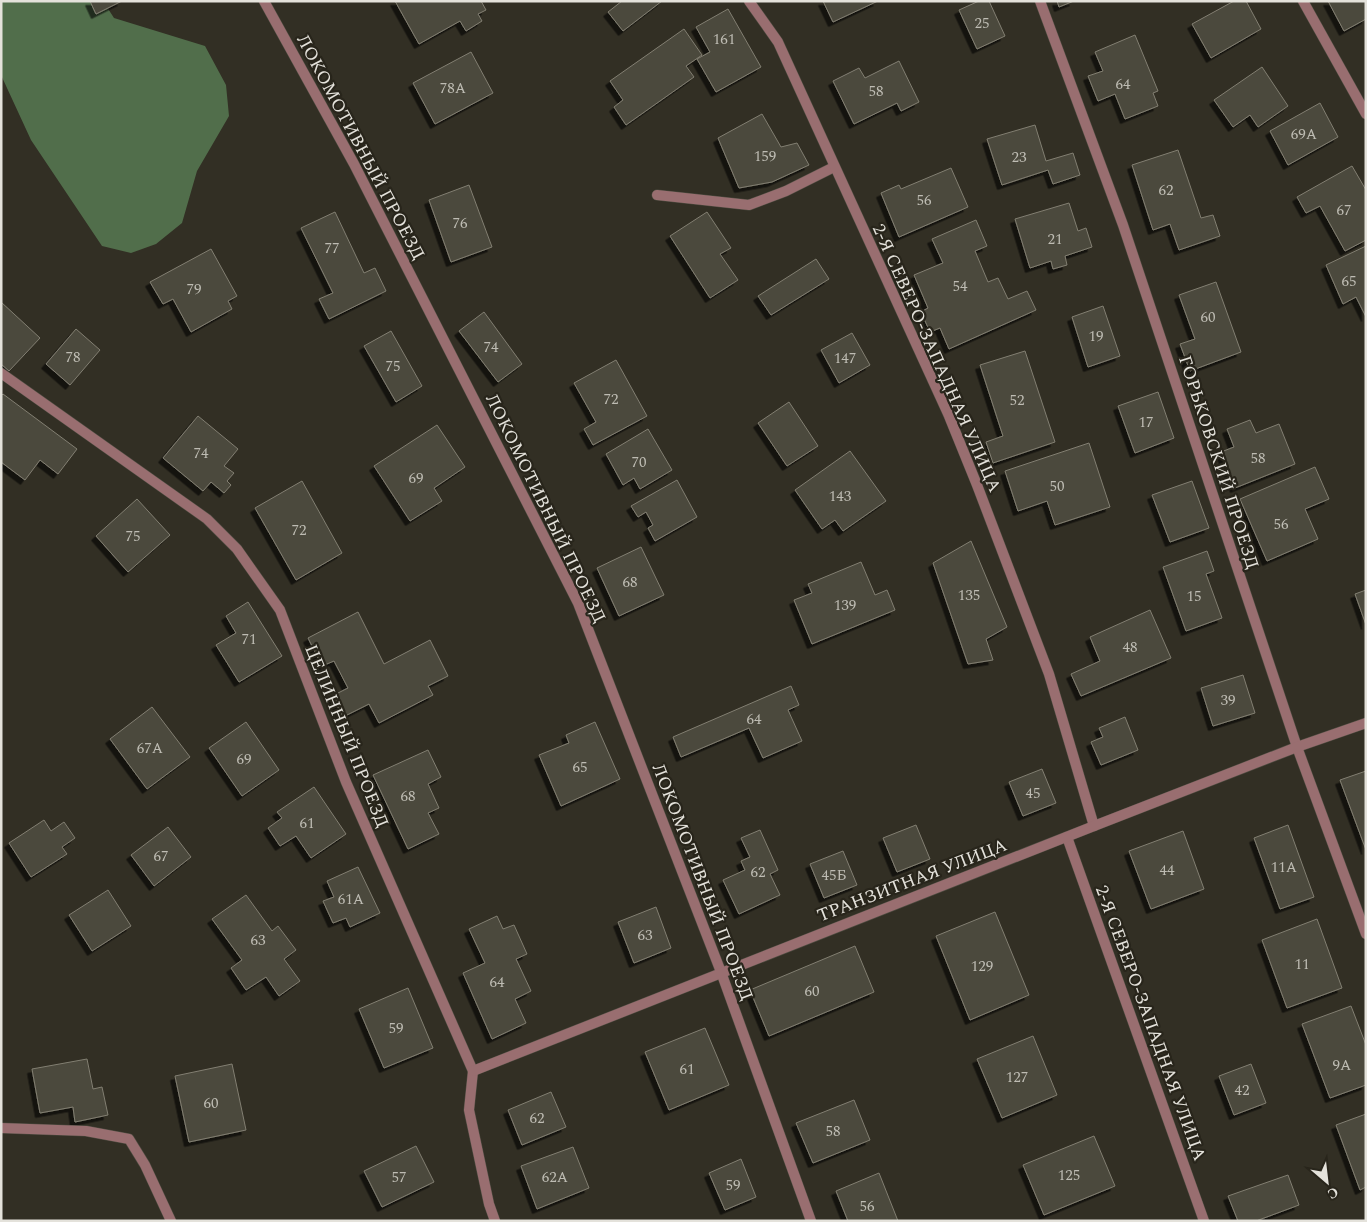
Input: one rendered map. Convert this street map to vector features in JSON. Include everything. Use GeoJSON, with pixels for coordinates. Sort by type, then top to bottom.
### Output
{"type":"FeatureCollection","features":[{"type":"Feature","properties":{"kind":"street","name":"ЛОКОМОТИВНЫЙ ПРОЕЗД"},"geometry":{"type":"LineString","coordinates":[[264,1],[354,164],[578,604],[721,972],[811,1221]]}},
{"type":"Feature","properties":{"kind":"street","name":"2-Я СЕВЕРО-ЗАПАДНАЯ УЛИЦА"},"geometry":{"type":"LineString","coordinates":[[749,1],[778,42],[949,416],[1049,674],[1094,826]]}},
{"type":"Feature","properties":{"kind":"street","name":"ГОРЬКОВСКИЙ ПРОЕЗД"},"geometry":{"type":"LineString","coordinates":[[1040,1],[1123,225],[1297,747],[1366,934]]}},
{"type":"Feature","properties":{"kind":"street"},"geometry":{"type":"LineString","coordinates":[[1303,1],[1366,114]]}},
{"type":"Feature","properties":{"kind":"street"},"geometry":{"type":"LineString","coordinates":[[657,195],[750,205],[786,191],[834,167]]}},
{"type":"Feature","properties":{"kind":"street","name":"ЦЕЛИННЫЙ ПРОЕЗД"},"geometry":{"type":"LineString","coordinates":[[1,373],[207,519],[237,549],[280,610],[346,782],[473,1071],[469,1110],[489,1204],[495,1221]]}},
{"type":"Feature","properties":{"kind":"street","name":"ТРАНЗИТНАЯ УЛИЦА"},"geometry":{"type":"LineString","coordinates":[[473,1071],[1094,826],[1297,747],[1366,723]]}},
{"type":"Feature","properties":{"kind":"street","name":"2-Я СЕВЕРО-ЗАПАДНАЯ УЛИЦА"},"geometry":{"type":"LineString","coordinates":[[1067,837],[1204,1221]]}},
{"type":"Feature","properties":{"kind":"street"},"geometry":{"type":"LineString","coordinates":[[1,1128],[86,1131],[129,1138],[145,1165],[171,1221]]}},
{"type":"Feature","properties":{"kind":"green space"},"geometry":{"type":"Polygon","coordinates":[[[1,1],[103,1],[114,18],[205,46],[226,85],[229,116],[197,171],[182,223],[156,244],[131,253],[102,246],[31,140],[1,75],[1,1]]]}},
{"type":"Feature","properties":{"kind":"building"},"geometry":{"type":"Polygon","coordinates":[[[90,1],[122,1],[96,14],[90,1]]]}},
{"type":"Feature","properties":{"kind":"building"},"geometry":{"type":"Polygon","coordinates":[[[395,1],[481,1],[486,10],[478,14],[482,21],[466,31],[460,21],[419,44],[395,1]]]}},
{"type":"Feature","properties":{"kind":"building"},"geometry":{"type":"Polygon","coordinates":[[[622,1],[662,1],[623,31],[608,12],[622,1]]]}},
{"type":"Feature","properties":{"kind":"building"},"geometry":{"type":"Polygon","coordinates":[[[823,1],[878,1],[833,22],[823,1]]]}},
{"type":"Feature","properties":{"kind":"building"},"geometry":{"type":"Polygon","coordinates":[[[979,1],[989,1],[1005,36],[977,49],[959,10],[979,1]]]}},
{"type":"Feature","properties":{"kind":"building"},"geometry":{"type":"Polygon","coordinates":[[[1057,1],[1074,1],[1059,7],[1057,1]]]}},
{"type":"Feature","properties":{"kind":"building"},"geometry":{"type":"Polygon","coordinates":[[[1234,1],[1246,1],[1261,29],[1211,58],[1192,24],[1234,1]]]}},
{"type":"Feature","properties":{"kind":"building"},"geometry":{"type":"Polygon","coordinates":[[[1328,1],[1366,1],[1366,19],[1344,31],[1328,1]]]}},
{"type":"Feature","properties":{"kind":"building"},"geometry":{"type":"Polygon","coordinates":[[[728,9],[761,67],[716,92],[697,59],[710,52],[696,27],[728,9]]]}},
{"type":"Feature","properties":{"kind":"building"},"geometry":{"type":"Polygon","coordinates":[[[684,29],[702,55],[686,66],[694,77],[626,125],[614,107],[623,100],[610,81],[684,29]]]}},
{"type":"Feature","properties":{"kind":"building"},"geometry":{"type":"Polygon","coordinates":[[[1135,35],[1158,91],[1153,93],[1158,106],[1125,119],[1115,94],[1098,101],[1088,76],[1103,71],[1095,52],[1135,35]]]}},
{"type":"Feature","properties":{"kind":"building"},"geometry":{"type":"Polygon","coordinates":[[[471,52],[493,93],[435,124],[413,83],[471,52]]]}},
{"type":"Feature","properties":{"kind":"building"},"geometry":{"type":"Polygon","coordinates":[[[899,61],[919,102],[901,111],[897,103],[854,124],[833,81],[859,68],[865,78],[899,61]]]}},
{"type":"Feature","properties":{"kind":"building"},"geometry":{"type":"Polygon","coordinates":[[[1262,67],[1288,106],[1258,127],[1250,115],[1233,127],[1214,100],[1262,67]]]}},
{"type":"Feature","properties":{"kind":"building"},"geometry":{"type":"Polygon","coordinates":[[[1320,103],[1338,137],[1288,165],[1270,131],[1320,103]]]}},
{"type":"Feature","properties":{"kind":"building"},"geometry":{"type":"Polygon","coordinates":[[[762,114],[781,147],[797,143],[809,165],[772,182],[739,188],[718,138],[762,114]]]}},
{"type":"Feature","properties":{"kind":"building"},"geometry":{"type":"Polygon","coordinates":[[[1035,125],[1046,161],[1073,153],[1080,175],[1053,184],[1048,170],[1002,185],[987,139],[1035,125]]]}},
{"type":"Feature","properties":{"kind":"building"},"geometry":{"type":"Polygon","coordinates":[[[1178,150],[1201,218],[1213,215],[1220,236],[1179,250],[1170,224],[1153,230],[1132,165],[1178,150]]]}},
{"type":"Feature","properties":{"kind":"building"},"geometry":{"type":"Polygon","coordinates":[[[1352,166],[1366,190],[1366,240],[1345,251],[1320,206],[1306,213],[1297,197],[1352,166]]]}},
{"type":"Feature","properties":{"kind":"building"},"geometry":{"type":"Polygon","coordinates":[[[951,168],[968,207],[899,237],[881,193],[899,185],[901,189],[951,168]]]}},
{"type":"Feature","properties":{"kind":"building"},"geometry":{"type":"Polygon","coordinates":[[[469,185],[492,247],[451,262],[429,200],[469,185]]]}},
{"type":"Feature","properties":{"kind":"building"},"geometry":{"type":"Polygon","coordinates":[[[1069,203],[1078,231],[1086,228],[1092,247],[1065,256],[1067,265],[1053,269],[1051,261],[1030,268],[1015,219],[1069,203]]]}},
{"type":"Feature","properties":{"kind":"building"},"geometry":{"type":"Polygon","coordinates":[[[335,212],[364,273],[375,268],[386,291],[329,319],[319,299],[333,293],[301,228],[335,212]]]}},
{"type":"Feature","properties":{"kind":"building"},"geometry":{"type":"Polygon","coordinates":[[[707,212],[731,248],[720,254],[738,280],[710,298],[670,236],[707,212]]]}},
{"type":"Feature","properties":{"kind":"building"},"geometry":{"type":"Polygon","coordinates":[[[976,220],[987,246],[975,251],[988,282],[998,278],[1008,299],[1027,291],[1036,310],[949,349],[940,328],[930,332],[921,312],[928,308],[914,275],[943,263],[932,239],[976,220]]]}},
{"type":"Feature","properties":{"kind":"building"},"geometry":{"type":"Polygon","coordinates":[[[1366,246],[1366,317],[1356,297],[1343,304],[1326,265],[1366,246]]]}},
{"type":"Feature","properties":{"kind":"building"},"geometry":{"type":"Polygon","coordinates":[[[211,249],[237,296],[228,301],[232,309],[191,332],[173,299],[163,304],[150,282],[211,249]]]}},
{"type":"Feature","properties":{"kind":"building"},"geometry":{"type":"Polygon","coordinates":[[[816,259],[829,279],[771,315],[758,296],[816,259]]]}},
{"type":"Feature","properties":{"kind":"building"},"geometry":{"type":"Polygon","coordinates":[[[1216,282],[1241,352],[1190,371],[1180,344],[1195,339],[1179,295],[1216,282]]]}},
{"type":"Feature","properties":{"kind":"building"},"geometry":{"type":"Polygon","coordinates":[[[1,302],[40,338],[9,371],[1,364],[1,302]]]}},
{"type":"Feature","properties":{"kind":"building"},"geometry":{"type":"Polygon","coordinates":[[[1103,306],[1120,356],[1088,367],[1072,317],[1103,306]]]}},
{"type":"Feature","properties":{"kind":"building"},"geometry":{"type":"Polygon","coordinates":[[[484,312],[522,364],[498,382],[459,331],[484,312]]]}},
{"type":"Feature","properties":{"kind":"building"},"geometry":{"type":"Polygon","coordinates":[[[76,329],[100,350],[70,385],[46,364],[76,329]]]}},
{"type":"Feature","properties":{"kind":"building"},"geometry":{"type":"Polygon","coordinates":[[[391,331],[422,386],[396,402],[364,346],[391,331]]]}},
{"type":"Feature","properties":{"kind":"building"},"geometry":{"type":"Polygon","coordinates":[[[852,333],[870,365],[839,383],[821,350],[852,333]]]}},
{"type":"Feature","properties":{"kind":"building"},"geometry":{"type":"Polygon","coordinates":[[[1025,351],[1055,442],[993,463],[986,442],[1003,436],[980,365],[1025,351]]]}},
{"type":"Feature","properties":{"kind":"building"},"geometry":{"type":"Polygon","coordinates":[[[616,360],[647,416],[593,445],[584,429],[596,422],[574,383],[616,360]]]}},
{"type":"Feature","properties":{"kind":"building"},"geometry":{"type":"Polygon","coordinates":[[[1158,392],[1174,438],[1135,453],[1118,406],[1158,392]]]}},
{"type":"Feature","properties":{"kind":"building"},"geometry":{"type":"Polygon","coordinates":[[[3,394],[77,449],[58,474],[40,460],[25,480],[1,462],[1,396],[3,394]]]}},
{"type":"Feature","properties":{"kind":"building"},"geometry":{"type":"Polygon","coordinates":[[[789,402],[818,446],[787,466],[758,423],[789,402]]]}},
{"type":"Feature","properties":{"kind":"building"},"geometry":{"type":"Polygon","coordinates":[[[198,416],[238,449],[224,466],[234,473],[227,481],[231,485],[224,493],[211,482],[203,491],[163,458],[198,416]]]}},
{"type":"Feature","properties":{"kind":"building"},"geometry":{"type":"Polygon","coordinates":[[[1250,420],[1256,433],[1279,424],[1295,464],[1235,488],[1221,452],[1234,447],[1227,429],[1250,420]]]}},
{"type":"Feature","properties":{"kind":"building"},"geometry":{"type":"Polygon","coordinates":[[[437,425],[465,467],[434,488],[442,501],[410,521],[374,466],[437,425]]]}},
{"type":"Feature","properties":{"kind":"building"},"geometry":{"type":"Polygon","coordinates":[[[648,429],[672,470],[640,489],[634,478],[623,485],[606,454],[648,429]]]}},
{"type":"Feature","properties":{"kind":"building"},"geometry":{"type":"Polygon","coordinates":[[[1089,443],[1110,507],[1055,525],[1047,501],[1018,511],[1005,471],[1089,443]]]}},
{"type":"Feature","properties":{"kind":"building"},"geometry":{"type":"Polygon","coordinates":[[[850,451],[886,501],[843,531],[835,520],[822,529],[795,490],[850,451]]]}},
{"type":"Feature","properties":{"kind":"building"},"geometry":{"type":"Polygon","coordinates":[[[1315,467],[1329,499],[1305,509],[1318,539],[1267,561],[1240,499],[1315,467]]]}},
{"type":"Feature","properties":{"kind":"building"},"geometry":{"type":"Polygon","coordinates":[[[677,480],[697,517],[655,541],[648,528],[653,525],[646,512],[638,517],[631,506],[677,480]]]}},
{"type":"Feature","properties":{"kind":"building"},"geometry":{"type":"Polygon","coordinates":[[[302,481],[342,553],[296,580],[255,508],[302,481]]]}},
{"type":"Feature","properties":{"kind":"building"},"geometry":{"type":"Polygon","coordinates":[[[1192,481],[1209,528],[1170,542],[1152,495],[1192,481]]]}},
{"type":"Feature","properties":{"kind":"building"},"geometry":{"type":"Polygon","coordinates":[[[137,499],[170,535],[128,572],[96,536],[137,499]]]}},
{"type":"Feature","properties":{"kind":"building"},"geometry":{"type":"Polygon","coordinates":[[[971,541],[1007,627],[986,639],[993,660],[968,664],[933,563],[971,541]]]}},
{"type":"Feature","properties":{"kind":"building"},"geometry":{"type":"Polygon","coordinates":[[[641,547],[664,595],[619,616],[597,568],[641,547]]]}},
{"type":"Feature","properties":{"kind":"building"},"geometry":{"type":"Polygon","coordinates":[[[1207,551],[1214,571],[1206,574],[1222,618],[1186,631],[1163,567],[1207,551]]]}},
{"type":"Feature","properties":{"kind":"building"},"geometry":{"type":"Polygon","coordinates":[[[861,562],[875,595],[887,590],[895,610],[812,644],[794,600],[812,593],[808,584],[861,562]]]}},
{"type":"Feature","properties":{"kind":"building"},"geometry":{"type":"Polygon","coordinates":[[[1366,590],[1366,625],[1355,594],[1366,590]]]}},
{"type":"Feature","properties":{"kind":"building"},"geometry":{"type":"Polygon","coordinates":[[[248,602],[282,656],[239,682],[216,645],[236,633],[226,616],[248,602]]]}},
{"type":"Feature","properties":{"kind":"building"},"geometry":{"type":"Polygon","coordinates":[[[1150,610],[1171,658],[1081,696],[1071,674],[1100,661],[1090,637],[1150,610]]]}},
{"type":"Feature","properties":{"kind":"building"},"geometry":{"type":"Polygon","coordinates":[[[358,612],[384,664],[430,640],[448,676],[428,686],[433,695],[379,723],[369,704],[343,717],[332,696],[348,688],[334,661],[322,666],[308,638],[358,612]]]}},
{"type":"Feature","properties":{"kind":"building"},"geometry":{"type":"Polygon","coordinates":[[[1243,675],[1255,713],[1213,726],[1201,688],[1243,675]]]}},
{"type":"Feature","properties":{"kind":"building"},"geometry":{"type":"Polygon","coordinates":[[[791,686],[799,705],[788,710],[802,741],[763,758],[749,728],[681,757],[673,737],[791,686]]]}},
{"type":"Feature","properties":{"kind":"building"},"geometry":{"type":"Polygon","coordinates":[[[152,707],[190,757],[147,789],[110,739],[152,707]]]}},
{"type":"Feature","properties":{"kind":"building"},"geometry":{"type":"Polygon","coordinates":[[[1125,717],[1138,750],[1101,765],[1091,742],[1103,737],[1099,728],[1125,717]]]}},
{"type":"Feature","properties":{"kind":"building"},"geometry":{"type":"Polygon","coordinates":[[[246,722],[279,770],[242,796],[209,748],[246,722]]]}},
{"type":"Feature","properties":{"kind":"building"},"geometry":{"type":"Polygon","coordinates":[[[595,722],[620,779],[561,806],[539,755],[569,743],[566,735],[595,722]]]}},
{"type":"Feature","properties":{"kind":"building"},"geometry":{"type":"Polygon","coordinates":[[[428,750],[441,777],[428,784],[439,808],[428,813],[439,834],[408,849],[373,775],[428,750]]]}},
{"type":"Feature","properties":{"kind":"building"},"geometry":{"type":"Polygon","coordinates":[[[1042,769],[1056,803],[1023,816],[1009,782],[1042,769]]]}},
{"type":"Feature","properties":{"kind":"building"},"geometry":{"type":"Polygon","coordinates":[[[1366,771],[1366,850],[1340,780],[1366,771]]]}},
{"type":"Feature","properties":{"kind":"building"},"geometry":{"type":"Polygon","coordinates":[[[314,787],[346,834],[311,858],[296,836],[280,846],[268,828],[282,818],[277,812],[314,787]]]}},
{"type":"Feature","properties":{"kind":"building"},"geometry":{"type":"Polygon","coordinates":[[[44,820],[51,831],[64,822],[75,838],[62,847],[67,854],[31,877],[9,843],[44,820]]]}},
{"type":"Feature","properties":{"kind":"building"},"geometry":{"type":"Polygon","coordinates":[[[916,825],[930,859],[897,872],[883,838],[916,825]]]}},
{"type":"Feature","properties":{"kind":"building"},"geometry":{"type":"Polygon","coordinates":[[[1288,825],[1314,897],[1280,909],[1254,838],[1288,825]]]}},
{"type":"Feature","properties":{"kind":"building"},"geometry":{"type":"Polygon","coordinates":[[[168,827],[191,857],[154,886],[131,855],[168,827]]]}},
{"type":"Feature","properties":{"kind":"building"},"geometry":{"type":"Polygon","coordinates":[[[760,830],[778,870],[770,874],[780,895],[739,914],[723,880],[745,870],[741,861],[750,857],[741,838],[760,830]]]}},
{"type":"Feature","properties":{"kind":"building"},"geometry":{"type":"Polygon","coordinates":[[[1183,831],[1204,889],[1151,909],[1129,851],[1183,831]]]}},
{"type":"Feature","properties":{"kind":"building"},"geometry":{"type":"Polygon","coordinates":[[[843,851],[857,885],[824,898],[810,864],[843,851]]]}},
{"type":"Feature","properties":{"kind":"building"},"geometry":{"type":"Polygon","coordinates":[[[358,867],[380,913],[350,927],[346,918],[333,923],[323,901],[334,897],[327,881],[358,867]]]}},
{"type":"Feature","properties":{"kind":"building"},"geometry":{"type":"Polygon","coordinates":[[[108,890],[131,926],[92,951],[69,915],[108,890]]]}},
{"type":"Feature","properties":{"kind":"building"},"geometry":{"type":"Polygon","coordinates":[[[246,895],[272,931],[278,926],[296,950],[284,959],[300,981],[279,996],[266,977],[246,990],[231,968],[242,960],[212,919],[246,895]]]}},
{"type":"Feature","properties":{"kind":"building"},"geometry":{"type":"Polygon","coordinates":[[[656,907],[671,948],[634,963],[618,922],[656,907]]]}},
{"type":"Feature","properties":{"kind":"building"},"geometry":{"type":"Polygon","coordinates":[[[995,912],[1029,995],[970,1020],[936,936],[995,912]]]}},
{"type":"Feature","properties":{"kind":"building"},"geometry":{"type":"Polygon","coordinates":[[[497,916],[503,929],[514,925],[527,954],[516,959],[531,991],[515,999],[526,1023],[492,1039],[463,973],[485,963],[469,929],[497,916]]]}},
{"type":"Feature","properties":{"kind":"building"},"geometry":{"type":"Polygon","coordinates":[[[1317,919],[1342,988],[1287,1008],[1262,940],[1317,919]]]}},
{"type":"Feature","properties":{"kind":"building"},"geometry":{"type":"Polygon","coordinates":[[[855,946],[874,992],[769,1036],[750,990],[855,946]]]}},
{"type":"Feature","properties":{"kind":"building"},"geometry":{"type":"Polygon","coordinates":[[[408,988],[433,1048],[384,1068],[359,1009],[408,988]]]}},
{"type":"Feature","properties":{"kind":"building"},"geometry":{"type":"Polygon","coordinates":[[[1351,1006],[1366,1045],[1366,1085],[1330,1098],[1302,1024],[1351,1006]]]}},
{"type":"Feature","properties":{"kind":"building"},"geometry":{"type":"Polygon","coordinates":[[[705,1028],[729,1085],[669,1110],[645,1052],[705,1028]]]}},
{"type":"Feature","properties":{"kind":"building"},"geometry":{"type":"Polygon","coordinates":[[[1033,1036],[1057,1095],[1002,1118],[977,1059],[1033,1036]]]}},
{"type":"Feature","properties":{"kind":"building"},"geometry":{"type":"Polygon","coordinates":[[[87,1059],[93,1089],[102,1087],[108,1115],[75,1122],[73,1107],[40,1113],[32,1069],[87,1059]]]}},
{"type":"Feature","properties":{"kind":"building"},"geometry":{"type":"Polygon","coordinates":[[[232,1064],[246,1130],[189,1142],[175,1076],[232,1064]]]}},
{"type":"Feature","properties":{"kind":"building"},"geometry":{"type":"Polygon","coordinates":[[[1251,1064],[1266,1103],[1234,1115],[1219,1076],[1251,1064]]]}},
{"type":"Feature","properties":{"kind":"building"},"geometry":{"type":"Polygon","coordinates":[[[551,1092],[566,1127],[522,1145],[508,1110],[551,1092]]]}},
{"type":"Feature","properties":{"kind":"building"},"geometry":{"type":"Polygon","coordinates":[[[854,1100],[870,1140],[813,1163],[796,1123],[854,1100]]]}},
{"type":"Feature","properties":{"kind":"building"},"geometry":{"type":"Polygon","coordinates":[[[1366,1114],[1366,1187],[1360,1190],[1336,1125],[1366,1114]]]}},
{"type":"Feature","properties":{"kind":"building"},"geometry":{"type":"Polygon","coordinates":[[[1094,1136],[1115,1186],[1044,1215],[1023,1165],[1094,1136]]]}},
{"type":"Feature","properties":{"kind":"building"},"geometry":{"type":"Polygon","coordinates":[[[416,1146],[434,1182],[382,1207],[364,1171],[416,1146]]]}},
{"type":"Feature","properties":{"kind":"building"},"geometry":{"type":"Polygon","coordinates":[[[573,1147],[589,1188],[537,1209],[521,1166],[573,1147]]]}},
{"type":"Feature","properties":{"kind":"building"},"geometry":{"type":"Polygon","coordinates":[[[741,1159],[756,1197],[725,1210],[709,1173],[741,1159]]]}},
{"type":"Feature","properties":{"kind":"building"},"geometry":{"type":"Polygon","coordinates":[[[879,1173],[898,1221],[848,1221],[836,1191],[879,1173]]]}},
{"type":"Feature","properties":{"kind":"building"},"geometry":{"type":"Polygon","coordinates":[[[1288,1175],[1299,1205],[1256,1221],[1238,1221],[1228,1196],[1288,1175]]]}}]}
